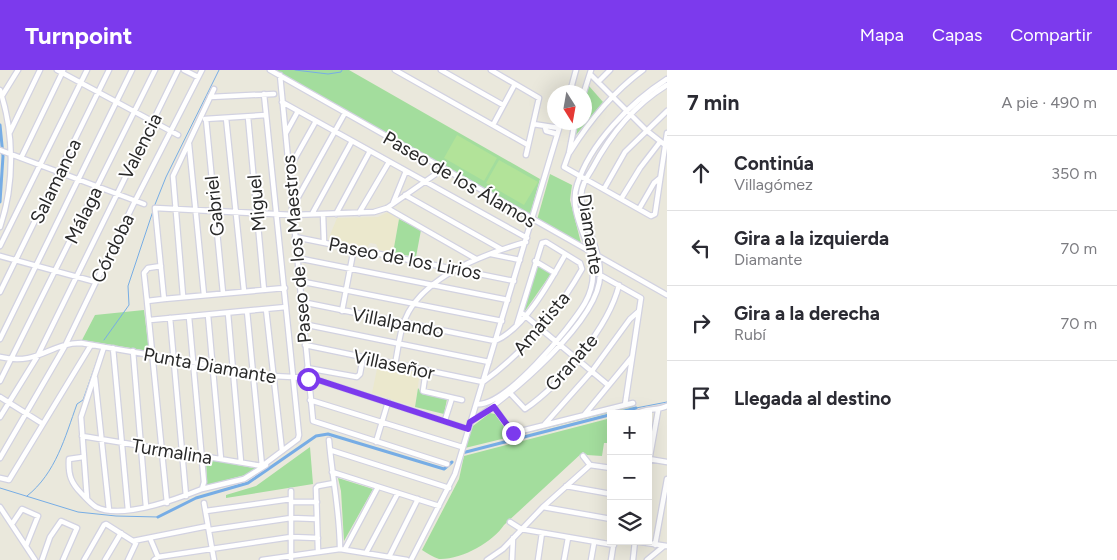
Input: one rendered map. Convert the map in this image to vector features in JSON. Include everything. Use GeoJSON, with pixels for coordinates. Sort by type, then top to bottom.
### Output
{"type":"FeatureCollection","features":[{"type":"Feature","properties":{"kind":"street"},"geometry":{"type":"LineString","coordinates":[[2,96],[18,70]]}},
{"type":"Feature","properties":{"kind":"street"},"geometry":{"type":"LineString","coordinates":[[10,133],[40,70]]}},
{"type":"Feature","properties":{"kind":"street"},"geometry":{"type":"LineString","coordinates":[[0,246],[87,70]]}},
{"type":"Feature","properties":{"kind":"street","name":"Salamanca"},"geometry":{"type":"LineString","coordinates":[[0,292],[109,70]]}},
{"type":"Feature","properties":{"kind":"street"},"geometry":{"type":"LineString","coordinates":[[0,339],[132,70]]}},
{"type":"Feature","properties":{"kind":"street","name":"Málaga"},"geometry":{"type":"LineString","coordinates":[[0,381],[155,70]]}},
{"type":"Feature","properties":{"kind":"street","name":"Valencia"},"geometry":{"type":"LineString","coordinates":[[0,417],[37,357],[178,70]]}},
{"type":"Feature","properties":{"kind":"street"},"geometry":{"type":"LineString","coordinates":[[184,70],[198,77]]}},
{"type":"Feature","properties":{"kind":"street","name":"Córdoba"},"geometry":{"type":"LineString","coordinates":[[0,458],[65,346],[135,201],[202,70]]}},
{"type":"Feature","properties":{"kind":"street","name":"Paseo de los Álamos"},"geometry":{"type":"LineString","coordinates":[[270,70],[533,221],[596,254],[667,295]]}},
{"type":"Feature","properties":{"kind":"street"},"geometry":{"type":"LineString","coordinates":[[395,70],[528,145]]}},
{"type":"Feature","properties":{"kind":"street"},"geometry":{"type":"LineString","coordinates":[[442,70],[503,105]]}},
{"type":"Feature","properties":{"kind":"street"},"geometry":{"type":"LineString","coordinates":[[491,70],[539,98],[526,155]]}},
{"type":"Feature","properties":{"kind":"street"},"geometry":{"type":"LineString","coordinates":[[572,85],[576,70]]}},
{"type":"Feature","properties":{"kind":"street"},"geometry":{"type":"LineString","coordinates":[[598,81],[610,70]]}},
{"type":"Feature","properties":{"kind":"street"},"geometry":{"type":"LineString","coordinates":[[643,70],[612,96],[592,119],[563,165],[580,177],[651,216],[655,214],[661,178],[663,144],[667,133]]}},
{"type":"Feature","properties":{"kind":"street"},"geometry":{"type":"LineString","coordinates":[[21,158],[61,71],[178,135]]}},
{"type":"Feature","properties":{"kind":"street"},"geometry":{"type":"LineString","coordinates":[[590,72],[628,113],[663,144]]}},
{"type":"Feature","properties":{"kind":"street"},"geometry":{"type":"LineString","coordinates":[[586,85],[590,72]]}},
{"type":"Feature","properties":{"kind":"street","name":"Paseo de los Maestros"},"geometry":{"type":"LineString","coordinates":[[280,75],[310,400],[314,422],[376,442]]}},
{"type":"Feature","properties":{"kind":"street","name":"Diamante"},"geometry":{"type":"LineString","coordinates":[[559,343],[585,303],[592,284],[593,271],[575,200],[576,186],[600,144],[652,89],[667,79]]}},
{"type":"Feature","properties":{"kind":"street"},"geometry":{"type":"LineString","coordinates":[[493,125],[515,84]]}},
{"type":"Feature","properties":{"kind":"street","name":"Diamante"},"geometry":{"type":"LineString","coordinates":[[470,422],[494,407],[559,343],[589,306],[600,274],[581,195],[586,180],[606,144],[628,113],[667,85]]}},
{"type":"Feature","properties":{"kind":"street"},"geometry":{"type":"LineString","coordinates":[[183,296],[173,176],[214,89]]}},
{"type":"Feature","properties":{"kind":"street"},"geometry":{"type":"LineString","coordinates":[[0,90],[10,133],[8,189],[0,227]]}},
{"type":"Feature","properties":{"kind":"street"},"geometry":{"type":"LineString","coordinates":[[83,457],[69,460],[70,481],[87,500],[98,508],[128,510],[167,503],[202,489],[244,479],[265,465],[299,437],[264,94]]}},
{"type":"Feature","properties":{"kind":"street"},"geometry":{"type":"LineString","coordinates":[[210,97],[274,94]]}},
{"type":"Feature","properties":{"kind":"street"},"geometry":{"type":"LineString","coordinates":[[282,102],[527,240]]}},
{"type":"Feature","properties":{"kind":"street"},"geometry":{"type":"LineString","coordinates":[[286,134],[298,111]]}},
{"type":"Feature","properties":{"kind":"street"},"geometry":{"type":"LineString","coordinates":[[604,189],[625,152],[667,111]]}},
{"type":"Feature","properties":{"kind":"street"},"geometry":{"type":"LineString","coordinates":[[292,208],[345,113]]}},
{"type":"Feature","properties":{"kind":"street"},"geometry":{"type":"LineString","coordinates":[[199,119],[266,115]]}},
{"type":"Feature","properties":{"kind":"street","name":"Miguel"},"geometry":{"type":"LineString","coordinates":[[248,116],[264,290]]}},
{"type":"Feature","properties":{"kind":"street"},"geometry":{"type":"LineString","coordinates":[[226,118],[244,291]]}},
{"type":"Feature","properties":{"kind":"street","name":"Gabriel"},"geometry":{"type":"LineString","coordinates":[[206,119],[223,293]]}},
{"type":"Feature","properties":{"kind":"street"},"geometry":{"type":"LineString","coordinates":[[289,170],[316,121]]}},
{"type":"Feature","properties":{"kind":"street"},"geometry":{"type":"LineString","coordinates":[[533,124],[545,127],[546,131],[558,134]]}},
{"type":"Feature","properties":{"kind":"street"},"geometry":{"type":"LineString","coordinates":[[262,560],[291,558],[318,551],[342,549],[409,560],[455,474],[533,221],[559,130]]}},
{"type":"Feature","properties":{"kind":"street"},"geometry":{"type":"LineString","coordinates":[[569,153],[573,130]]}},
{"type":"Feature","properties":{"kind":"street"},"geometry":{"type":"LineString","coordinates":[[312,214],[352,141]]}},
{"type":"Feature","properties":{"kind":"street"},"geometry":{"type":"LineString","coordinates":[[188,142],[204,295]]}},
{"type":"Feature","properties":{"kind":"street"},"geometry":{"type":"LineString","coordinates":[[621,199],[640,168],[663,144]]}},
{"type":"Feature","properties":{"kind":"street"},"geometry":{"type":"LineString","coordinates":[[1,150],[144,204]]}},
{"type":"Feature","properties":{"kind":"street"},"geometry":{"type":"LineString","coordinates":[[336,214],[370,151]]}},
{"type":"Feature","properties":{"kind":"street"},"geometry":{"type":"LineString","coordinates":[[359,213],[389,162]]}},
{"type":"Feature","properties":{"kind":"street"},"geometry":{"type":"LineString","coordinates":[[164,299],[155,208],[293,215],[377,212],[387,208],[443,169]]}},
{"type":"Feature","properties":{"kind":"street","name":"Paseo de los Álamos"},"geometry":{"type":"LineString","coordinates":[[392,204],[406,172]]}},
{"type":"Feature","properties":{"kind":"street"},"geometry":{"type":"LineString","coordinates":[[639,209],[654,183],[661,178]]}},
{"type":"Feature","properties":{"kind":"street"},"geometry":{"type":"LineString","coordinates":[[405,195],[500,249]]}},
{"type":"Feature","properties":{"kind":"street"},"geometry":{"type":"LineString","coordinates":[[387,208],[476,259]]}},
{"type":"Feature","properties":{"kind":"street"},"geometry":{"type":"LineString","coordinates":[[324,214],[324,242]]}},
{"type":"Feature","properties":{"kind":"street"},"geometry":{"type":"LineString","coordinates":[[580,222],[586,220]]}},
{"type":"Feature","properties":{"kind":"street","name":"Paseo de los Lirios"},"geometry":{"type":"LineString","coordinates":[[295,236],[514,281]]}},
{"type":"Feature","properties":{"kind":"street"},"geometry":{"type":"LineString","coordinates":[[395,364],[403,323],[414,303],[433,285],[476,259],[527,240]]}},
{"type":"Feature","properties":{"kind":"street","name":"Amatista"},"geometry":{"type":"LineString","coordinates":[[482,382],[521,350],[560,305],[582,269],[580,263],[544,242],[540,244],[517,324]]}},
{"type":"Feature","properties":{"kind":"street"},"geometry":{"type":"LineString","coordinates":[[342,311],[354,248]]}},
{"type":"Feature","properties":{"kind":"street"},"geometry":{"type":"LineString","coordinates":[[490,254],[520,260]]}},
{"type":"Feature","properties":{"kind":"street"},"geometry":{"type":"LineString","coordinates":[[495,341],[506,336],[525,315],[555,273],[565,255]]}},
{"type":"Feature","properties":{"kind":"street"},"geometry":{"type":"LineString","coordinates":[[0,256],[96,282]]}},
{"type":"Feature","properties":{"kind":"street"},"geometry":{"type":"LineString","coordinates":[[297,258],[508,300]]}},
{"type":"Feature","properties":{"kind":"street"},"geometry":{"type":"LineString","coordinates":[[535,262],[555,273]]}},
{"type":"Feature","properties":{"kind":"street"},"geometry":{"type":"LineString","coordinates":[[161,266],[148,268],[144,273],[167,503]]}},
{"type":"Feature","properties":{"kind":"street"},"geometry":{"type":"LineString","coordinates":[[593,271],[640,297],[625,405]]}},
{"type":"Feature","properties":{"kind":"street"},"geometry":{"type":"LineString","coordinates":[[299,281],[502,321]]}},
{"type":"Feature","properties":{"kind":"street","name":"Granate"},"geometry":{"type":"LineString","coordinates":[[509,392],[524,409],[548,390],[600,329],[614,304],[619,285]]}},
{"type":"Feature","properties":{"kind":"street"},"geometry":{"type":"LineString","coordinates":[[148,301],[183,296],[285,288]]}},
{"type":"Feature","properties":{"kind":"street","name":"Villalpando"},"geometry":{"type":"LineString","coordinates":[[302,302],[495,341]]}},
{"type":"Feature","properties":{"kind":"street"},"geometry":{"type":"LineString","coordinates":[[150,320],[286,307]]}},
{"type":"Feature","properties":{"kind":"street"},"geometry":{"type":"LineString","coordinates":[[266,309],[282,452]]}},
{"type":"Feature","properties":{"kind":"street"},"geometry":{"type":"LineString","coordinates":[[247,311],[265,465]]}},
{"type":"Feature","properties":{"kind":"street"},"geometry":{"type":"LineString","coordinates":[[520,311],[608,385]]}},
{"type":"Feature","properties":{"kind":"street"},"geometry":{"type":"LineString","coordinates":[[544,425],[592,371],[630,319],[639,311]]}},
{"type":"Feature","properties":{"kind":"street"},"geometry":{"type":"LineString","coordinates":[[228,313],[241,462]]}},
{"type":"Feature","properties":{"kind":"street"},"geometry":{"type":"LineString","coordinates":[[208,315],[221,459]]}},
{"type":"Feature","properties":{"kind":"street"},"geometry":{"type":"LineString","coordinates":[[189,316],[204,482],[202,489]]}},
{"type":"Feature","properties":{"kind":"street"},"geometry":{"type":"LineString","coordinates":[[170,318],[186,496]]}},
{"type":"Feature","properties":{"kind":"street"},"geometry":{"type":"LineString","coordinates":[[303,324],[489,362]]}},
{"type":"Feature","properties":{"kind":"street","name":"Punta Diamante"},"geometry":{"type":"LineString","coordinates":[[12,360],[37,357],[65,346],[79,343],[273,376],[312,378],[468,429]]}},
{"type":"Feature","properties":{"kind":"street"},"geometry":{"type":"LineString","coordinates":[[0,478],[9,480],[91,345]]}},
{"type":"Feature","properties":{"kind":"street","name":"Villaseñor"},"geometry":{"type":"LineString","coordinates":[[305,345],[482,382]]}},
{"type":"Feature","properties":{"kind":"street"},"geometry":{"type":"LineString","coordinates":[[87,500],[81,417],[104,348]]}},
{"type":"Feature","properties":{"kind":"street"},"geometry":{"type":"LineString","coordinates":[[113,348],[128,510]]}},
{"type":"Feature","properties":{"kind":"street"},"geometry":{"type":"LineString","coordinates":[[133,351],[146,507]]}},
{"type":"Feature","properties":{"kind":"street"},"geometry":{"type":"LineString","coordinates":[[0,357],[12,360]]}},
{"type":"Feature","properties":{"kind":"street"},"geometry":{"type":"LineString","coordinates":[[307,368],[357,377],[360,374],[363,357]]}},
{"type":"Feature","properties":{"kind":"street"},"geometry":{"type":"LineString","coordinates":[[585,414],[632,357]]}},
{"type":"Feature","properties":{"kind":"street"},"geometry":{"type":"LineString","coordinates":[[426,370],[423,391],[462,400]]}},
{"type":"Feature","properties":{"kind":"street"},"geometry":{"type":"LineString","coordinates":[[94,377],[109,510]]}},
{"type":"Feature","properties":{"kind":"street","name":"Diamante"},"geometry":{"type":"LineString","coordinates":[[476,404],[489,402],[509,392]]}},
{"type":"Feature","properties":{"kind":"street"},"geometry":{"type":"LineString","coordinates":[[0,396],[43,424]]}},
{"type":"Feature","properties":{"kind":"street"},"geometry":{"type":"LineString","coordinates":[[445,420],[452,398]]}},
{"type":"Feature","properties":{"kind":"street"},"geometry":{"type":"LineString","coordinates":[[310,400],[462,448]]}},
{"type":"Feature","properties":{"kind":"street"},"geometry":{"type":"LineString","coordinates":[[388,402],[376,442],[447,464]]}},
{"type":"Feature","properties":{"kind":"street"},"geometry":{"type":"LineString","coordinates":[[494,407],[513,433],[633,403]]}},
{"type":"Feature","properties":{"kind":"street"},"geometry":{"type":"LineString","coordinates":[[652,412],[658,411],[667,406]]}},
{"type":"Feature","properties":{"kind":"street"},"geometry":{"type":"LineString","coordinates":[[650,455],[658,411]]}},
{"type":"Feature","properties":{"kind":"street","name":"Turmalina"},"geometry":{"type":"LineString","coordinates":[[82,436],[265,465]]}},
{"type":"Feature","properties":{"kind":"street"},"geometry":{"type":"LineString","coordinates":[[329,440],[332,472],[338,502],[342,549]]}},
{"type":"Feature","properties":{"kind":"street"},"geometry":{"type":"LineString","coordinates":[[330,450],[449,488]]}},
{"type":"Feature","properties":{"kind":"street"},"geometry":{"type":"LineString","coordinates":[[583,456],[590,465],[607,467]]}},
{"type":"Feature","properties":{"kind":"street"},"geometry":{"type":"LineString","coordinates":[[652,460],[667,462]]}},
{"type":"Feature","properties":{"kind":"street"},"geometry":{"type":"LineString","coordinates":[[488,560],[590,465]]}},
{"type":"Feature","properties":{"kind":"street"},"geometry":{"type":"LineString","coordinates":[[332,472],[439,506]]}},
{"type":"Feature","properties":{"kind":"street"},"geometry":{"type":"LineString","coordinates":[[656,545],[667,479]]}},
{"type":"Feature","properties":{"kind":"street"},"geometry":{"type":"LineString","coordinates":[[318,551],[317,487],[334,483]]}},
{"type":"Feature","properties":{"kind":"street"},"geometry":{"type":"LineString","coordinates":[[566,486],[607,493]]}},
{"type":"Feature","properties":{"kind":"street"},"geometry":{"type":"LineString","coordinates":[[342,549],[378,487]]}},
{"type":"Feature","properties":{"kind":"street"},"geometry":{"type":"LineString","coordinates":[[291,491],[291,558]]}},
{"type":"Feature","properties":{"kind":"street"},"geometry":{"type":"LineString","coordinates":[[366,553],[398,493]]}},
{"type":"Feature","properties":{"kind":"street"},"geometry":{"type":"LineString","coordinates":[[389,557],[418,499]]}},
{"type":"Feature","properties":{"kind":"street"},"geometry":{"type":"LineString","coordinates":[[206,512],[291,500],[317,502]]}},
{"type":"Feature","properties":{"kind":"street"},"geometry":{"type":"LineString","coordinates":[[204,503],[214,560]]}},
{"type":"Feature","properties":{"kind":"street"},"geometry":{"type":"LineString","coordinates":[[0,506],[35,560]]}},
{"type":"Feature","properties":{"kind":"street"},"geometry":{"type":"LineString","coordinates":[[543,507],[607,518]]}},
{"type":"Feature","properties":{"kind":"street"},"geometry":{"type":"LineString","coordinates":[[12,524],[22,509],[38,516],[26,546]]}},
{"type":"Feature","properties":{"kind":"street"},"geometry":{"type":"LineString","coordinates":[[84,560],[88,550],[106,524],[135,542],[208,528],[291,518],[318,519]]}},
{"type":"Feature","properties":{"kind":"street"},"geometry":{"type":"LineString","coordinates":[[42,560],[50,537],[61,521],[76,527],[63,560]]}},
{"type":"Feature","properties":{"kind":"street"},"geometry":{"type":"LineString","coordinates":[[510,522],[520,529],[594,543],[607,543]]}},
{"type":"Feature","properties":{"kind":"street"},"geometry":{"type":"LineString","coordinates":[[105,560],[121,533]]}},
{"type":"Feature","properties":{"kind":"street"},"geometry":{"type":"LineString","coordinates":[[538,560],[542,533]]}},
{"type":"Feature","properties":{"kind":"street"},"geometry":{"type":"LineString","coordinates":[[150,538],[156,559],[291,537],[318,538]]}},
{"type":"Feature","properties":{"kind":"street"},"geometry":{"type":"LineString","coordinates":[[512,560],[513,538]]}},
{"type":"Feature","properties":{"kind":"street"},"geometry":{"type":"LineString","coordinates":[[564,560],[568,538]]}},
{"type":"Feature","properties":{"kind":"street"},"geometry":{"type":"LineString","coordinates":[[128,560],[135,542]]}},
{"type":"Feature","properties":{"kind":"street"},"geometry":{"type":"LineString","coordinates":[[591,560],[594,543]]}},
{"type":"Feature","properties":{"kind":"street"},"geometry":{"type":"LineString","coordinates":[[652,544],[666,545]]}},
{"type":"Feature","properties":{"kind":"street"},"geometry":{"type":"LineString","coordinates":[[611,560],[614,545]]}},
{"type":"Feature","properties":{"kind":"street"},"geometry":{"type":"LineString","coordinates":[[633,560],[635,545]]}},
{"type":"Feature","properties":{"kind":"street"},"geometry":{"type":"LineString","coordinates":[[647,560],[666,545]]}},
{"type":"Feature","properties":{"kind":"street"},"geometry":{"type":"LineString","coordinates":[[310,553],[312,560]]}},
{"type":"Feature","properties":{"kind":"shaded area"},"geometry":{"type":"Polygon","coordinates":[[[388,212],[399,219],[393,253],[379,250],[376,244],[370,243],[367,248],[328,240],[337,218],[378,217],[388,212]]]}},
{"type":"Feature","properties":{"kind":"shaded area"},"geometry":{"type":"Polygon","coordinates":[[[378,364],[388,367],[390,371],[397,372],[400,369],[420,372],[415,407],[372,393],[378,364]]]}},
{"type":"Feature","properties":{"kind":"green space"},"geometry":{"type":"Polygon","coordinates":[[[275,70],[349,70],[540,179],[530,215],[275,70]]]}},
{"type":"Feature","properties":{"kind":"green space"},"geometry":{"type":"Polygon","coordinates":[[[592,89],[603,102],[592,115],[592,89]]]}},
{"type":"Feature","properties":{"kind":"green space"},"geometry":{"type":"Polygon","coordinates":[[[457,135],[497,158],[484,181],[444,158],[457,135]]]}},
{"type":"Feature","properties":{"kind":"green space"},"geometry":{"type":"Polygon","coordinates":[[[499,160],[538,182],[524,205],[486,183],[499,160]]]}},
{"type":"Feature","properties":{"kind":"green space"},"geometry":{"type":"Polygon","coordinates":[[[550,174],[572,185],[570,200],[581,243],[537,220],[550,174]]]}},
{"type":"Feature","properties":{"kind":"green space"},"geometry":{"type":"Polygon","coordinates":[[[399,219],[421,230],[416,257],[393,253],[399,219]]]}},
{"type":"Feature","properties":{"kind":"green space"},"geometry":{"type":"Polygon","coordinates":[[[538,266],[551,273],[525,311],[522,309],[535,267],[538,266]]]}},
{"type":"Feature","properties":{"kind":"green space"},"geometry":{"type":"Polygon","coordinates":[[[144,310],[149,351],[82,340],[95,315],[144,310]]]}},
{"type":"Feature","properties":{"kind":"green space"},"geometry":{"type":"Polygon","coordinates":[[[418,388],[422,394],[447,399],[444,414],[415,407],[418,388]]]}},
{"type":"Feature","properties":{"kind":"green space"},"geometry":{"type":"Polygon","coordinates":[[[634,405],[633,407],[615,410],[634,405]]]}},
{"type":"Feature","properties":{"kind":"green space"},"geometry":{"type":"Polygon","coordinates":[[[607,412],[607,413],[465,448],[473,426],[490,413],[495,414],[509,434],[514,436],[607,412]]]}},
{"type":"Feature","properties":{"kind":"green space"},"geometry":{"type":"Polygon","coordinates":[[[607,419],[607,443],[604,443],[602,456],[587,455],[583,452],[492,538],[476,549],[466,553],[448,559],[439,559],[422,550],[459,479],[464,456],[607,419]]]}},
{"type":"Feature","properties":{"kind":"green space"},"geometry":{"type":"Polygon","coordinates":[[[310,447],[313,484],[226,498],[226,495],[256,486],[310,447]]]}},
{"type":"Feature","properties":{"kind":"green space"},"geometry":{"type":"Polygon","coordinates":[[[206,459],[259,469],[245,475],[207,485],[206,459]]]}},
{"type":"Feature","properties":{"kind":"green space"},"geometry":{"type":"Polygon","coordinates":[[[338,478],[373,489],[344,541],[341,491],[338,478]]]}},
{"type":"Feature","properties":{"kind":"waterway"},"geometry":{"type":"LineString","coordinates":[[154,207],[166,177],[219,70]]}},
{"type":"Feature","properties":{"kind":"waterway"},"geometry":{"type":"LineString","coordinates":[[295,70],[328,74],[341,72],[342,70]]}},
{"type":"Feature","properties":{"kind":"waterway"},"geometry":{"type":"LineString","coordinates":[[0,125],[3,156],[0,202]]}},
{"type":"Feature","properties":{"kind":"waterway"},"geometry":{"type":"LineString","coordinates":[[104,340],[129,305],[128,286],[153,211]]}},
{"type":"Feature","properties":{"kind":"waterway"},"geometry":{"type":"LineString","coordinates":[[27,496],[45,477],[58,454],[77,404],[83,400],[100,352]]}},
{"type":"Feature","properties":{"kind":"waterway"},"geometry":{"type":"LineString","coordinates":[[636,408],[667,402]]}},
{"type":"Feature","properties":{"kind":"waterway"},"geometry":{"type":"LineString","coordinates":[[462,453],[636,408]]}},
{"type":"Feature","properties":{"kind":"waterway"},"geometry":{"type":"LineString","coordinates":[[158,517],[196,498],[248,483],[316,436],[328,434],[444,469],[452,462]]}},
{"type":"Feature","properties":{"kind":"waterway"},"geometry":{"type":"LineString","coordinates":[[0,488],[78,512],[116,516],[158,517]]}},
{"type":"Feature","properties":{"kind":"route"},"geometry":{"type":"LineString","coordinates":[[308,379],[312,378],[468,429],[470,422],[494,407],[513,433]]}}]}
